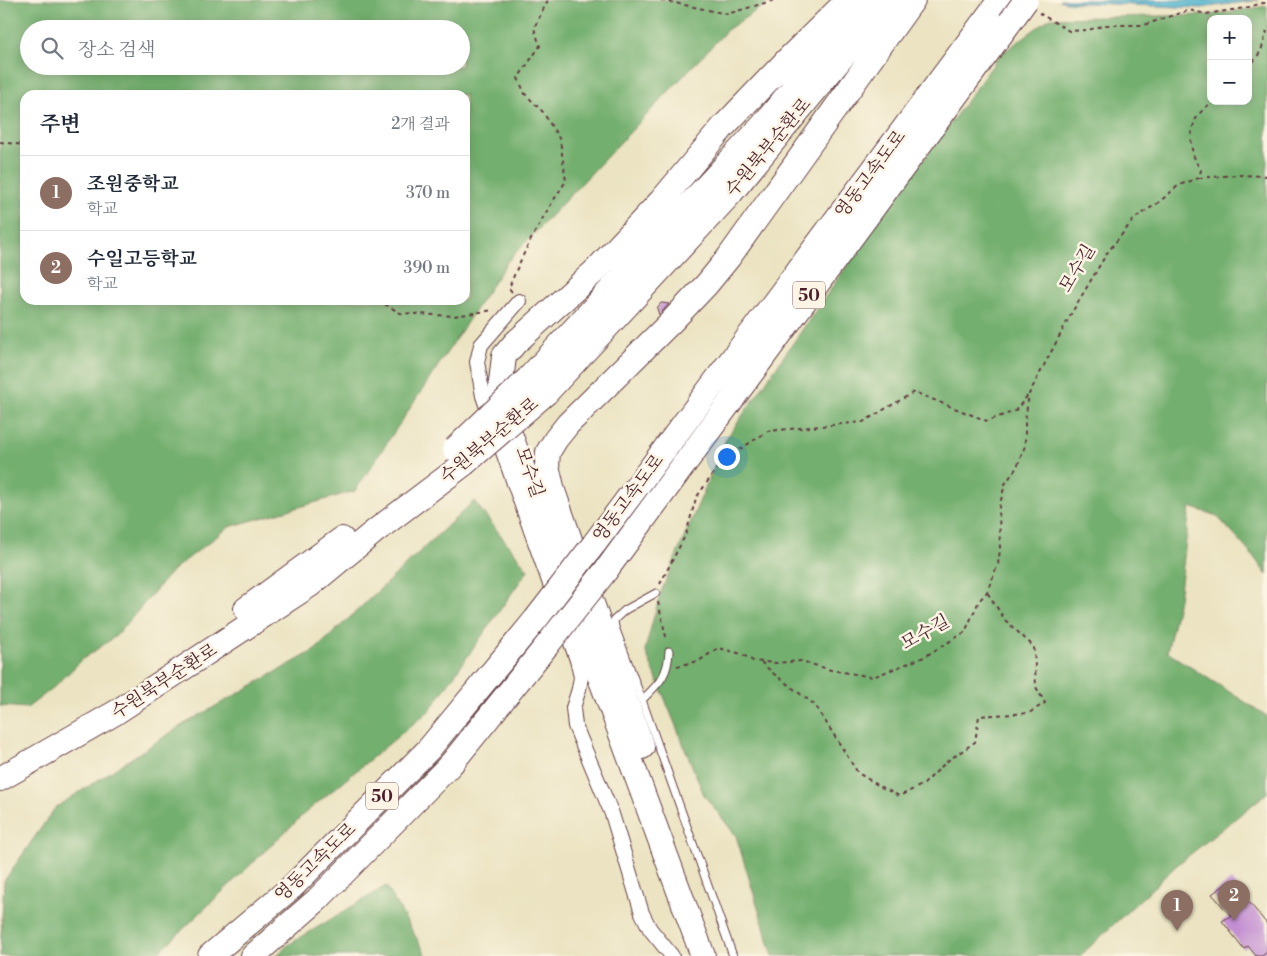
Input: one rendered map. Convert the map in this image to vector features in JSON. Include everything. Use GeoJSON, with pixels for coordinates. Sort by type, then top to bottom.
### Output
{"type":"FeatureCollection","features":[{"type":"Feature","properties":{"kind":"highway"},"geometry":{"type":"LineString","coordinates":[[703,956],[498,400],[504,356],[515,343],[595,271],[661,201],[723,127],[848,0]]}},
{"type":"Feature","properties":{"kind":"highway","name":"수원북부순환로"},"geometry":{"type":"LineString","coordinates":[[537,386],[762,125],[866,0]]}},
{"type":"Feature","properties":{"kind":"highway","name":"수원북부순환로"},"geometry":{"type":"LineString","coordinates":[[0,779],[115,713],[310,585],[374,532],[537,386],[731,193],[890,0]]}},
{"type":"Feature","properties":{"kind":"highway"},"geometry":{"type":"LineString","coordinates":[[716,956],[553,491],[547,466],[548,452],[568,424],[671,322],[707,284],[729,257],[913,0]]}},
{"type":"Feature","properties":{"kind":"highway","name":"영동고속도로"},"geometry":{"type":"LineString","coordinates":[[210,956],[293,886],[428,750],[536,619],[1000,11],[1032,6]]}},
{"type":"Feature","properties":{"kind":"highway","name":"영동고속도로"},"geometry":{"type":"LineString","coordinates":[[253,956],[317,900],[450,764],[548,644],[607,569],[1000,11]]}},
{"type":"Feature","properties":{"kind":"highway","name":"수원북부순환로"},"geometry":{"type":"LineString","coordinates":[[0,761],[127,689],[212,635],[459,456]]}},
{"type":"Feature","properties":{"kind":"street","name":"모수길"},"geometry":{"type":"LineString","coordinates":[[519,301],[481,345],[477,362],[483,396],[577,660],[580,677],[579,689],[573,708],[575,726],[612,814],[642,913],[650,929],[672,956]]}},
{"type":"Feature","properties":{"kind":"lane"},"geometry":{"type":"LineString","coordinates":[[656,593],[625,610],[614,620],[733,956]]}},
{"type":"Feature","properties":{"kind":"lane"},"geometry":{"type":"LineString","coordinates":[[642,700],[664,678],[668,666],[669,651]]}},
{"type":"Feature","properties":{"kind":"path"},"geometry":{"type":"LineString","coordinates":[[386,305],[400,313],[454,316],[493,310],[519,301],[510,288],[516,272],[552,202],[566,181],[560,140],[542,112],[525,94],[518,78],[540,46],[534,28],[548,0]]}},
{"type":"Feature","properties":{"kind":"path"},"geometry":{"type":"LineString","coordinates":[[662,0],[728,14],[775,0]]}},
{"type":"Feature","properties":{"kind":"path"},"geometry":{"type":"LineString","coordinates":[[1032,6],[1070,31],[1088,30],[1106,25],[1144,25],[1190,10],[1206,14],[1267,3]]}},
{"type":"Feature","properties":{"kind":"path"},"geometry":{"type":"LineString","coordinates":[[1252,63],[1261,51],[1267,31]]}},
{"type":"Feature","properties":{"kind":"path"},"geometry":{"type":"LineString","coordinates":[[1199,178],[1201,170],[1194,159],[1191,143],[1195,120],[1209,105]]}},
{"type":"Feature","properties":{"kind":"path"},"geometry":{"type":"LineString","coordinates":[[0,142],[20,144]]}},
{"type":"Feature","properties":{"kind":"path","name":"모수길"},"geometry":{"type":"LineString","coordinates":[[668,666],[679,666],[699,661],[718,648],[742,654],[752,661],[776,663],[802,661],[831,670],[873,677],[924,657],[965,632],[979,601],[987,592],[998,564],[1000,550],[999,508],[1005,484],[1017,467],[1025,446],[1025,421],[1029,394],[1071,314],[1107,253],[1136,218],[1179,185],[1199,178],[1237,175],[1267,176]]}},
{"type":"Feature","properties":{"kind":"path"},"geometry":{"type":"LineString","coordinates":[[669,651],[656,593],[686,534],[696,498],[722,461],[768,432],[863,422],[914,392],[987,421],[1015,411],[1029,394]]}},
{"type":"Feature","properties":{"kind":"path"},"geometry":{"type":"LineString","coordinates":[[760,661],[815,705],[858,773],[881,788],[899,796],[924,784],[946,762],[975,742],[979,716],[1029,713],[1046,703],[1036,686],[1034,647],[1005,620],[987,592]]}},
{"type":"Feature","properties":{"kind":"green space"},"geometry":{"type":"Polygon","coordinates":[[[0,0],[772,0],[727,30],[507,262],[355,491],[229,527],[173,570],[116,636],[83,659],[53,688],[27,708],[0,706],[0,0]]]}},
{"type":"Feature","properties":{"kind":"green space"},"geometry":{"type":"Polygon","coordinates":[[[1267,6],[1267,575],[1253,556],[1217,516],[1190,507],[1179,599],[1167,652],[1267,716],[1267,793],[1177,865],[1080,956],[773,956],[736,836],[704,795],[645,650],[660,594],[726,439],[874,227],[1001,54],[1050,18],[1207,15],[1207,105],[1252,105],[1252,15],[1210,15],[1267,6]]]}},
{"type":"Feature","properties":{"kind":"green space"},"geometry":{"type":"Polygon","coordinates":[[[474,501],[528,570],[430,710],[305,813],[155,956],[0,956],[4,881],[55,808],[184,724],[315,650],[474,501]]]}},
{"type":"Feature","properties":{"kind":"green space"},"geometry":{"type":"Polygon","coordinates":[[[386,886],[427,956],[276,956],[288,945],[386,886]]]}},
{"type":"Feature","properties":{"kind":"water"},"geometry":{"type":"Polygon","coordinates":[[[1059,0],[1259,0],[1201,8],[1065,2],[1059,0]]]}},
{"type":"Feature","properties":{"kind":"building"},"geometry":{"type":"Polygon","coordinates":[[[661,303],[669,304],[659,315],[657,308],[661,303]]]}},
{"type":"Feature","properties":{"kind":"building"},"geometry":{"type":"Polygon","coordinates":[[[1231,880],[1267,924],[1267,952],[1262,956],[1256,956],[1248,946],[1244,949],[1222,921],[1231,916],[1212,894],[1231,880]]]}},
{"type":"Feature","properties":{"kind":"place","name":"수일고등학교"},"geometry":{"type":"Point","coordinates":[1234,921]}},
{"type":"Feature","properties":{"kind":"place","name":"조원중학교"},"geometry":{"type":"Point","coordinates":[1177,931]}}]}
